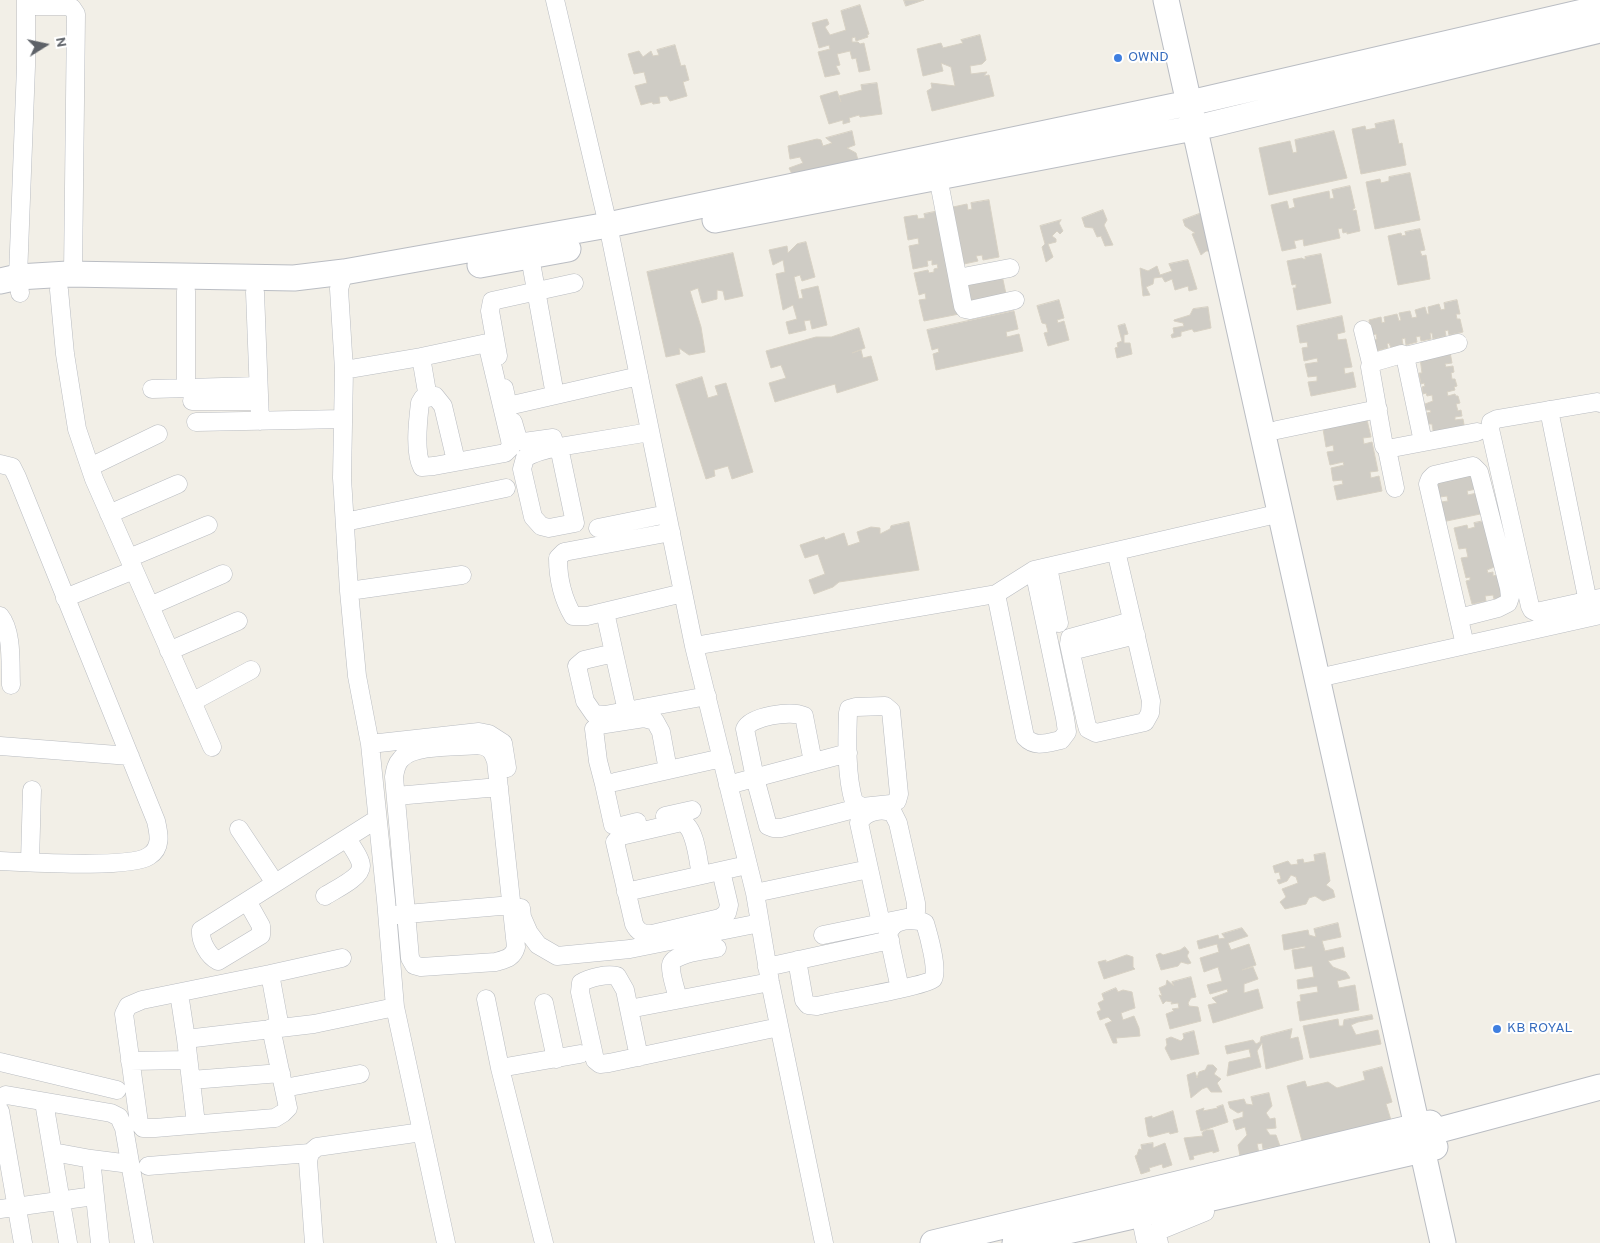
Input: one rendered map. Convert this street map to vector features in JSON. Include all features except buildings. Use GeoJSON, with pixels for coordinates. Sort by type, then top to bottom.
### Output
{"type":"FeatureCollection","features":[{"type":"Feature","properties":{"kind":"street"},"geometry":{"type":"LineString","coordinates":[[555,0],[609,232],[694,646],[755,893],[768,974],[824,1243]]}},
{"type":"Feature","properties":{"kind":"street"},"geometry":{"type":"LineString","coordinates":[[1166,0],[1196,101],[1277,430],[1325,676],[1428,1136],[1456,1243]]}},
{"type":"Feature","properties":{"kind":"street"},"geometry":{"type":"LineString","coordinates":[[1180,0],[1196,101]]}},
{"type":"Feature","properties":{"kind":"street"},"geometry":{"type":"LineString","coordinates":[[212,747],[131,564],[90,467],[77,429],[65,354],[66,282],[76,14],[66,3],[26,3],[26,66],[9,287],[66,282],[294,278],[341,281],[530,257],[609,232],[1196,101],[1600,8]]}},
{"type":"Feature","properties":{"kind":"street"},"geometry":{"type":"LineString","coordinates":[[66,282],[186,292],[295,293],[341,281],[609,232],[938,177],[1202,126],[1600,30]]}},
{"type":"Feature","properties":{"kind":"street"},"geometry":{"type":"LineString","coordinates":[[1202,126],[1281,513],[1325,676]]}},
{"type":"Feature","properties":{"kind":"street"},"geometry":{"type":"LineString","coordinates":[[938,177],[965,309],[970,310],[1015,300]]}},
{"type":"Feature","properties":{"kind":"street"},"geometry":{"type":"LineString","coordinates":[[530,257],[555,395]]}},
{"type":"Feature","properties":{"kind":"street"},"geometry":{"type":"LineString","coordinates":[[958,278],[1010,268]]}},
{"type":"Feature","properties":{"kind":"street"},"geometry":{"type":"LineString","coordinates":[[341,281],[344,370],[342,478],[349,591],[357,676],[370,744],[395,1007],[446,1243]]}},
{"type":"Feature","properties":{"kind":"street"},"geometry":{"type":"LineString","coordinates":[[574,283],[492,301],[490,311],[508,406],[518,439],[524,442],[586,432]]}},
{"type":"Feature","properties":{"kind":"street"},"geometry":{"type":"LineString","coordinates":[[186,292],[189,395]]}},
{"type":"Feature","properties":{"kind":"street"},"geometry":{"type":"LineString","coordinates":[[255,292],[260,421]]}},
{"type":"Feature","properties":{"kind":"street"},"geometry":{"type":"LineString","coordinates":[[456,461],[443,406],[435,396],[423,398],[420,403],[418,421],[419,461],[422,466],[434,466],[505,453],[510,447],[481,308]]}},
{"type":"Feature","properties":{"kind":"street"},"geometry":{"type":"LineString","coordinates":[[1364,330],[1384,446],[1387,449],[1395,488]]}},
{"type":"Feature","properties":{"kind":"street"},"geometry":{"type":"LineString","coordinates":[[344,370],[421,357],[488,342]]}},
{"type":"Feature","properties":{"kind":"street"},"geometry":{"type":"LineString","coordinates":[[1371,363],[1402,354],[1405,356],[1458,343]]}},
{"type":"Feature","properties":{"kind":"street"},"geometry":{"type":"LineString","coordinates":[[1405,356],[1422,437],[1421,442]]}},
{"type":"Feature","properties":{"kind":"street"},"geometry":{"type":"LineString","coordinates":[[421,357],[428,398]]}},
{"type":"Feature","properties":{"kind":"street"},"geometry":{"type":"LineString","coordinates":[[508,406],[639,376]]}},
{"type":"Feature","properties":{"kind":"street"},"geometry":{"type":"LineString","coordinates":[[152,389],[189,395],[258,393]]}},
{"type":"Feature","properties":{"kind":"street"},"geometry":{"type":"LineString","coordinates":[[1595,608],[1536,612],[1532,610],[1490,429],[1491,422],[1497,419],[1600,403]]}},
{"type":"Feature","properties":{"kind":"street"},"geometry":{"type":"LineString","coordinates":[[1277,430],[1378,409]]}},
{"type":"Feature","properties":{"kind":"street"},"geometry":{"type":"LineString","coordinates":[[1549,410],[1595,608]]}},
{"type":"Feature","properties":{"kind":"street"},"geometry":{"type":"LineString","coordinates":[[196,422],[344,419]]}},
{"type":"Feature","properties":{"kind":"street"},"geometry":{"type":"LineString","coordinates":[[575,523],[549,528],[541,526],[533,517],[522,469],[525,458],[532,454],[559,447],[650,432]]}},
{"type":"Feature","properties":{"kind":"street"},"geometry":{"type":"LineString","coordinates":[[1387,449],[1477,432]]}},
{"type":"Feature","properties":{"kind":"street"},"geometry":{"type":"LineString","coordinates":[[90,467],[158,434]]}},
{"type":"Feature","properties":{"kind":"street"},"geometry":{"type":"LineString","coordinates":[[559,447],[579,541]]}},
{"type":"Feature","properties":{"kind":"street"},"geometry":{"type":"LineString","coordinates":[[0,464],[12,467],[17,477],[156,821],[160,840],[153,853],[135,861],[87,864],[0,861]]}},
{"type":"Feature","properties":{"kind":"street"},"geometry":{"type":"LineString","coordinates":[[1459,618],[1498,608],[1508,603],[1510,597],[1479,472],[1473,466],[1434,475],[1428,484],[1465,645]]}},
{"type":"Feature","properties":{"kind":"street"},"geometry":{"type":"LineString","coordinates":[[110,514],[178,484]]}},
{"type":"Feature","properties":{"kind":"street"},"geometry":{"type":"LineString","coordinates":[[346,522],[506,488]]}},
{"type":"Feature","properties":{"kind":"street"},"geometry":{"type":"LineString","coordinates":[[694,646],[996,594],[1041,569],[1281,513]]}},
{"type":"Feature","properties":{"kind":"street"},"geometry":{"type":"LineString","coordinates":[[598,528],[667,514]]}},
{"type":"Feature","properties":{"kind":"street"},"geometry":{"type":"LineString","coordinates":[[65,598],[208,525]]}},
{"type":"Feature","properties":{"kind":"street"},"geometry":{"type":"LineString","coordinates":[[671,532],[564,552],[558,558],[558,568],[566,604],[573,616],[587,616],[683,593]]}},
{"type":"Feature","properties":{"kind":"street"},"geometry":{"type":"LineString","coordinates":[[1116,551],[1134,628],[1151,701],[1150,713],[1145,722],[1096,733],[1088,729],[1070,638],[1134,628]]}},
{"type":"Feature","properties":{"kind":"street"},"geometry":{"type":"LineString","coordinates":[[996,594],[1025,737],[1037,745],[1061,740],[1067,732],[1041,569]]}},
{"type":"Feature","properties":{"kind":"street"},"geometry":{"type":"LineString","coordinates":[[1041,569],[1060,623]]}},
{"type":"Feature","properties":{"kind":"street"},"geometry":{"type":"LineString","coordinates":[[150,606],[223,574]]}},
{"type":"Feature","properties":{"kind":"street"},"geometry":{"type":"LineString","coordinates":[[349,591],[462,575]]}},
{"type":"Feature","properties":{"kind":"street"},"geometry":{"type":"LineString","coordinates":[[1325,676],[1465,645],[1595,608]]}},
{"type":"Feature","properties":{"kind":"street"},"geometry":{"type":"LineString","coordinates":[[605,612],[627,711]]}},
{"type":"Feature","properties":{"kind":"street"},"geometry":{"type":"LineString","coordinates":[[0,616],[6,625],[8,635],[10,685]]}},
{"type":"Feature","properties":{"kind":"street"},"geometry":{"type":"LineString","coordinates":[[169,652],[238,621]]}},
{"type":"Feature","properties":{"kind":"street"},"geometry":{"type":"LineString","coordinates":[[614,653],[584,660],[577,666],[585,701],[594,714],[627,711],[707,696]]}},
{"type":"Feature","properties":{"kind":"street"},"geometry":{"type":"LineString","coordinates":[[192,702],[251,670]]}},
{"type":"Feature","properties":{"kind":"street"},"geometry":{"type":"LineString","coordinates":[[813,762],[804,716],[798,713],[785,714],[755,720],[748,724],[745,729],[755,778],[768,826],[781,828],[862,807],[891,804],[897,801],[899,794],[891,711],[884,706],[849,709],[848,753],[851,794],[854,802],[862,807]]}},
{"type":"Feature","properties":{"kind":"street"},"geometry":{"type":"LineString","coordinates":[[668,770],[661,732],[655,721],[644,718],[599,725],[594,729],[594,738],[613,825],[617,827],[692,810]]}},
{"type":"Feature","properties":{"kind":"street"},"geometry":{"type":"LineString","coordinates":[[370,744],[479,732],[488,734],[503,744],[507,761],[522,917],[529,934],[538,945],[557,956],[630,949],[760,923]]}},
{"type":"Feature","properties":{"kind":"street"},"geometry":{"type":"LineString","coordinates":[[478,745],[488,746],[493,752],[499,786],[516,947],[514,954],[508,959],[496,962],[429,967],[414,965],[410,958],[396,796],[395,769],[406,754],[422,749],[478,745]]}},
{"type":"Feature","properties":{"kind":"street"},"geometry":{"type":"LineString","coordinates":[[0,746],[130,756]]}},
{"type":"Feature","properties":{"kind":"street"},"geometry":{"type":"LineString","coordinates":[[728,785],[848,753]]}},
{"type":"Feature","properties":{"kind":"street"},"geometry":{"type":"LineString","coordinates":[[604,784],[722,758]]}},
{"type":"Feature","properties":{"kind":"street"},"geometry":{"type":"LineString","coordinates":[[396,796],[499,786]]}},
{"type":"Feature","properties":{"kind":"street"},"geometry":{"type":"LineString","coordinates":[[30,862],[32,790]]}},
{"type":"Feature","properties":{"kind":"street"},"geometry":{"type":"LineString","coordinates":[[823,935],[911,917],[916,912],[916,903],[898,823],[893,813],[886,810],[867,814],[863,816],[859,823],[881,923]]}},
{"type":"Feature","properties":{"kind":"street"},"geometry":{"type":"LineString","coordinates":[[246,901],[377,819]]}},
{"type":"Feature","properties":{"kind":"street"},"geometry":{"type":"LineString","coordinates":[[701,875],[692,833],[688,824],[682,822],[621,836],[615,842],[634,924],[637,930],[643,934],[652,934],[720,918],[727,914],[729,905],[721,871]]}},
{"type":"Feature","properties":{"kind":"street"},"geometry":{"type":"LineString","coordinates":[[239,829],[275,883]]}},
{"type":"Feature","properties":{"kind":"street"},"geometry":{"type":"LineString","coordinates":[[325,896],[358,875],[361,867],[360,861],[346,838]]}},
{"type":"Feature","properties":{"kind":"street"},"geometry":{"type":"LineString","coordinates":[[626,892],[747,865]]}},
{"type":"Feature","properties":{"kind":"street"},"geometry":{"type":"LineString","coordinates":[[755,893],[869,869]]}},
{"type":"Feature","properties":{"kind":"street"},"geometry":{"type":"LineString","coordinates":[[387,916],[512,905]]}},
{"type":"Feature","properties":{"kind":"street"},"geometry":{"type":"LineString","coordinates":[[797,960],[804,1000],[808,1005],[817,1006],[900,989],[924,984],[933,980],[936,973],[928,931],[925,923],[918,920],[898,923],[888,933],[900,989]]}},
{"type":"Feature","properties":{"kind":"street"},"geometry":{"type":"LineString","coordinates":[[630,1009],[678,999],[768,974],[797,960],[890,940]]}},
{"type":"Feature","properties":{"kind":"street"},"geometry":{"type":"LineString","coordinates":[[678,999],[671,966],[673,960],[678,956],[717,948]]}},
{"type":"Feature","properties":{"kind":"street"},"geometry":{"type":"LineString","coordinates":[[270,974],[282,1081],[288,1108],[283,1114],[275,1118],[143,1128],[139,1123],[124,1014],[128,1006],[142,1000],[342,958]]}},
{"type":"Feature","properties":{"kind":"street"},"geometry":{"type":"LineString","coordinates":[[639,1057],[625,990],[617,976],[610,975],[586,980],[582,983],[580,992],[595,1060],[600,1064],[639,1057],[779,1027]]}},
{"type":"Feature","properties":{"kind":"street"},"geometry":{"type":"LineString","coordinates":[[179,993],[196,1124]]}},
{"type":"Feature","properties":{"kind":"street"},"geometry":{"type":"LineString","coordinates":[[486,999],[500,1068],[544,1243]]}},
{"type":"Feature","properties":{"kind":"street"},"geometry":{"type":"LineString","coordinates":[[544,1004],[556,1059]]}},
{"type":"Feature","properties":{"kind":"street"},"geometry":{"type":"LineString","coordinates":[[186,1039],[314,1024],[395,1007]]}},
{"type":"Feature","properties":{"kind":"street"},"geometry":{"type":"LineString","coordinates":[[500,1068],[580,1054]]}},
{"type":"Feature","properties":{"kind":"street"},"geometry":{"type":"LineString","coordinates":[[130,1060],[188,1060]]}},
{"type":"Feature","properties":{"kind":"street"},"geometry":{"type":"LineString","coordinates":[[0,1062],[117,1090]]}},
{"type":"Feature","properties":{"kind":"street"},"geometry":{"type":"LineString","coordinates":[[191,1080],[282,1081],[360,1074]]}},
{"type":"Feature","properties":{"kind":"street"},"geometry":{"type":"LineString","coordinates":[[1015,1243],[1149,1234],[1203,1200],[1600,1086]]}},
{"type":"Feature","properties":{"kind":"street"},"geometry":{"type":"LineString","coordinates":[[0,1098],[6,1095],[111,1113],[119,1117],[124,1128],[144,1243]]}},
{"type":"Feature","properties":{"kind":"street"},"geometry":{"type":"LineString","coordinates":[[44,1102],[68,1243]]}},
{"type":"Feature","properties":{"kind":"street"},"geometry":{"type":"LineString","coordinates":[[0,1111],[8,1208],[22,1243]]}},
{"type":"Feature","properties":{"kind":"street"},"geometry":{"type":"LineString","coordinates":[[314,1243],[308,1161],[310,1153],[317,1147],[422,1132]]}},
{"type":"Feature","properties":{"kind":"street"},"geometry":{"type":"LineString","coordinates":[[933,1243],[1428,1136]]}},
{"type":"Feature","properties":{"kind":"street"},"geometry":{"type":"LineString","coordinates":[[1428,1136],[1443,1243]]}},
{"type":"Feature","properties":{"kind":"street"},"geometry":{"type":"LineString","coordinates":[[53,1152],[130,1164]]}},
{"type":"Feature","properties":{"kind":"street"},"geometry":{"type":"LineString","coordinates":[[148,1166],[310,1153]]}},
{"type":"Feature","properties":{"kind":"street"},"geometry":{"type":"LineString","coordinates":[[91,1159],[100,1243]]}},
{"type":"Feature","properties":{"kind":"street"},"geometry":{"type":"LineString","coordinates":[[8,1208],[94,1196]]}},
{"type":"Feature","properties":{"kind":"place","name":"OWND"},"geometry":{"type":"Point","coordinates":[1118,58]}},
{"type":"Feature","properties":{"kind":"place","name":"KB ROYAL"},"geometry":{"type":"Point","coordinates":[1497,1029]}}]}
